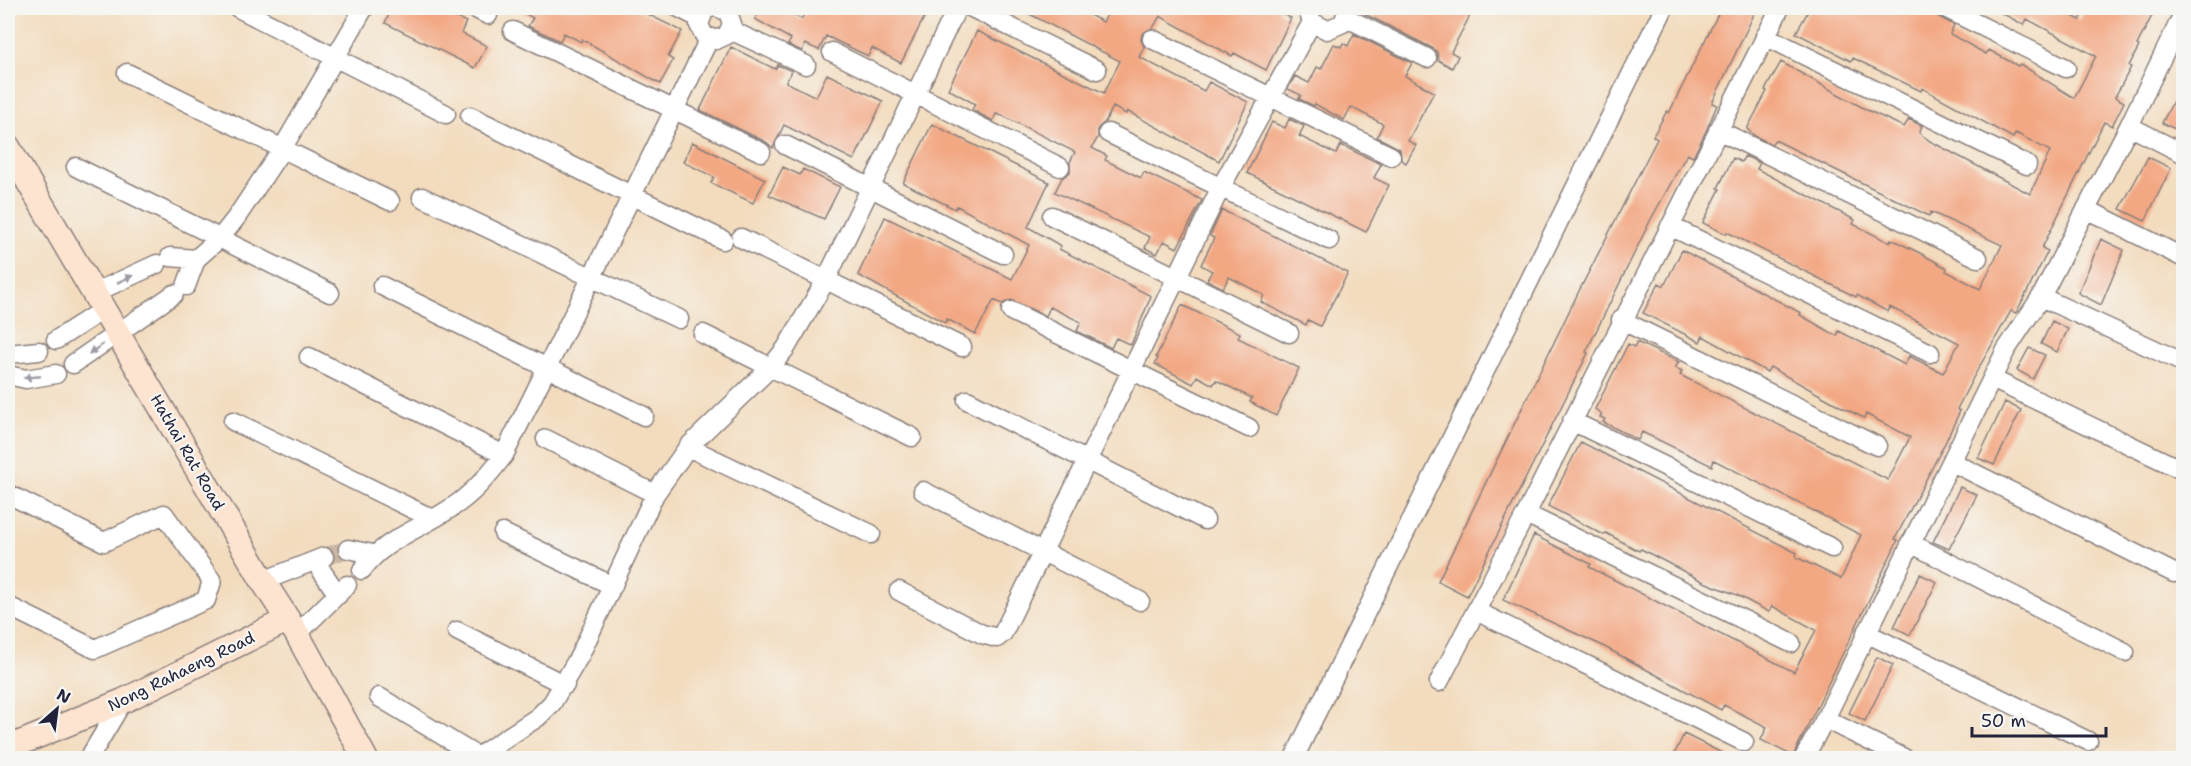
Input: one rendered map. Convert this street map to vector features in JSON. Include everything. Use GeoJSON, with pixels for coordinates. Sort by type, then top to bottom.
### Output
{"type":"FeatureCollection","features":[{"type":"Feature","properties":{"kind":"main road","name":"Hathai Rat Road"},"geometry":{"type":"LineString","coordinates":[[8,147],[292,627],[365,759]]}},
{"type":"Feature","properties":{"kind":"main road","name":"Nong Rahaeng Road"},"geometry":{"type":"LineString","coordinates":[[8,748],[123,701],[292,627]]}},
{"type":"Feature","properties":{"kind":"street"},"geometry":{"type":"LineString","coordinates":[[238,8],[446,114]]}},
{"type":"Feature","properties":{"kind":"street"},"geometry":{"type":"LineString","coordinates":[[73,364],[180,290],[196,260],[221,237],[246,206],[364,8]]}},
{"type":"Feature","properties":{"kind":"street"},"geometry":{"type":"LineString","coordinates":[[679,8],[705,13],[700,30],[710,39],[722,38],[729,16],[806,65]]}},
{"type":"Feature","properties":{"kind":"street"},"geometry":{"type":"LineString","coordinates":[[379,697],[477,758],[538,717],[565,685],[655,494],[688,447],[770,368],[786,348],[826,280],[957,8]]}},
{"type":"Feature","properties":{"kind":"street"},"geometry":{"type":"LineString","coordinates":[[972,8],[1097,70]]}},
{"type":"Feature","properties":{"kind":"street"},"geometry":{"type":"LineString","coordinates":[[1294,759],[1664,8]]}},
{"type":"Feature","properties":{"kind":"street"},"geometry":{"type":"LineString","coordinates":[[1439,682],[1526,514],[1779,8]]}},
{"type":"Feature","properties":{"kind":"street"},"geometry":{"type":"LineString","coordinates":[[1945,8],[2066,68]]}},
{"type":"Feature","properties":{"kind":"street"},"geometry":{"type":"LineString","coordinates":[[1804,759],[2006,350],[2041,297],[2129,126],[2176,45],[2184,12]]}},
{"type":"Feature","properties":{"kind":"street"},"geometry":{"type":"LineString","coordinates":[[899,591],[982,634],[997,638],[1003,633],[1221,187],[1271,96],[1309,15],[1327,30],[1339,27],[1347,13],[1427,58]]}},
{"type":"Feature","properties":{"kind":"street"},"geometry":{"type":"LineString","coordinates":[[513,31],[761,152]]}},
{"type":"Feature","properties":{"kind":"street"},"geometry":{"type":"LineString","coordinates":[[1765,36],[2027,165]]}},
{"type":"Feature","properties":{"kind":"street"},"geometry":{"type":"LineString","coordinates":[[362,570],[373,554],[470,495],[504,455],[710,39]]}},
{"type":"Feature","properties":{"kind":"street"},"geometry":{"type":"LineString","coordinates":[[1152,39],[1391,156]]}},
{"type":"Feature","properties":{"kind":"street"},"geometry":{"type":"LineString","coordinates":[[832,52],[1060,167]]}},
{"type":"Feature","properties":{"kind":"street"},"geometry":{"type":"LineString","coordinates":[[127,73],[390,201]]}},
{"type":"Feature","properties":{"kind":"street"},"geometry":{"type":"LineString","coordinates":[[470,116],[633,196],[826,280],[962,347]]}},
{"type":"Feature","properties":{"kind":"street"},"geometry":{"type":"LineString","coordinates":[[2129,126],[2184,154]]}},
{"type":"Feature","properties":{"kind":"street"},"geometry":{"type":"LineString","coordinates":[[1718,130],[1978,258]]}},
{"type":"Feature","properties":{"kind":"street"},"geometry":{"type":"LineString","coordinates":[[1108,133],[1329,240]]}},
{"type":"Feature","properties":{"kind":"street"},"geometry":{"type":"LineString","coordinates":[[785,145],[1003,254]]}},
{"type":"Feature","properties":{"kind":"street"},"geometry":{"type":"LineString","coordinates":[[75,167],[221,237],[330,293]]}},
{"type":"Feature","properties":{"kind":"street"},"geometry":{"type":"LineString","coordinates":[[422,197],[679,319]]}},
{"type":"Feature","properties":{"kind":"street"},"geometry":{"type":"LineString","coordinates":[[2086,209],[2184,258]]}},
{"type":"Feature","properties":{"kind":"street"},"geometry":{"type":"LineString","coordinates":[[1052,216],[1289,333]]}},
{"type":"Feature","properties":{"kind":"street"},"geometry":{"type":"LineString","coordinates":[[1670,226],[1930,353]]}},
{"type":"Feature","properties":{"kind":"street"},"geometry":{"type":"LineString","coordinates":[[56,340],[99,301],[163,261],[196,260]]}},
{"type":"Feature","properties":{"kind":"street"},"geometry":{"type":"LineString","coordinates":[[382,286],[644,416]]}},
{"type":"Feature","properties":{"kind":"street"},"geometry":{"type":"LineString","coordinates":[[2041,297],[2184,363]]}},
{"type":"Feature","properties":{"kind":"street"},"geometry":{"type":"LineString","coordinates":[[1011,311],[1249,428]]}},
{"type":"Feature","properties":{"kind":"street"},"geometry":{"type":"LineString","coordinates":[[1622,320],[1877,446]]}},
{"type":"Feature","properties":{"kind":"street"},"geometry":{"type":"LineString","coordinates":[[703,334],[912,437]]}},
{"type":"Feature","properties":{"kind":"street"},"geometry":{"type":"LineString","coordinates":[[8,354],[39,351]]}},
{"type":"Feature","properties":{"kind":"street"},"geometry":{"type":"LineString","coordinates":[[309,357],[504,455]]}},
{"type":"Feature","properties":{"kind":"street"},"geometry":{"type":"LineString","coordinates":[[8,375],[26,380],[56,374]]}},
{"type":"Feature","properties":{"kind":"street"},"geometry":{"type":"LineString","coordinates":[[1992,379],[2184,471]]}},
{"type":"Feature","properties":{"kind":"street"},"geometry":{"type":"LineString","coordinates":[[967,400],[1205,520]]}},
{"type":"Feature","properties":{"kind":"street"},"geometry":{"type":"LineString","coordinates":[[233,421],[433,519]]}},
{"type":"Feature","properties":{"kind":"street"},"geometry":{"type":"LineString","coordinates":[[1572,421],[1832,548]]}},
{"type":"Feature","properties":{"kind":"street"},"geometry":{"type":"LineString","coordinates":[[546,439],[655,494]]}},
{"type":"Feature","properties":{"kind":"street"},"geometry":{"type":"LineString","coordinates":[[688,447],[871,534]]}},
{"type":"Feature","properties":{"kind":"street"},"geometry":{"type":"LineString","coordinates":[[1952,462],[2174,573]]}},
{"type":"Feature","properties":{"kind":"street"},"geometry":{"type":"LineString","coordinates":[[923,491],[1140,601]]}},
{"type":"Feature","properties":{"kind":"street"},"geometry":{"type":"LineString","coordinates":[[8,494],[104,542],[164,514],[212,581],[206,600],[94,649],[8,606]]}},
{"type":"Feature","properties":{"kind":"street"},"geometry":{"type":"LineString","coordinates":[[1526,514],[1791,643]]}},
{"type":"Feature","properties":{"kind":"street"},"geometry":{"type":"LineString","coordinates":[[503,533],[613,586]]}},
{"type":"Feature","properties":{"kind":"street"},"geometry":{"type":"LineString","coordinates":[[1910,543],[2125,652]]}},
{"type":"Feature","properties":{"kind":"street"},"geometry":{"type":"LineString","coordinates":[[348,549],[373,554]]}},
{"type":"Feature","properties":{"kind":"street"},"geometry":{"type":"LineString","coordinates":[[263,581],[320,559],[343,590],[292,627]]}},
{"type":"Feature","properties":{"kind":"street"},"geometry":{"type":"LineString","coordinates":[[1476,611],[1744,742]]}},
{"type":"Feature","properties":{"kind":"street"},"geometry":{"type":"LineString","coordinates":[[457,632],[565,685]]}},
{"type":"Feature","properties":{"kind":"street"},"geometry":{"type":"LineString","coordinates":[[1866,633],[2088,741]]}},
{"type":"Feature","properties":{"kind":"street"},"geometry":{"type":"LineString","coordinates":[[89,759],[123,701]]}},
{"type":"Feature","properties":{"kind":"street"},"geometry":{"type":"LineString","coordinates":[[1825,719],[1904,759]]}},
{"type":"Feature","properties":{"kind":"building"},"geometry":{"type":"Polygon","coordinates":[[[392,8],[437,8],[466,22],[461,33],[487,46],[475,68],[385,23],[392,8]]]}},
{"type":"Feature","properties":{"kind":"building"},"geometry":{"type":"Polygon","coordinates":[[[515,8],[635,8],[682,31],[668,57],[673,60],[660,84],[582,39],[581,42],[564,33],[560,41],[528,26],[533,18],[515,8]]]}},
{"type":"Feature","properties":{"kind":"building"},"geometry":{"type":"Polygon","coordinates":[[[761,8],[780,8],[801,19],[809,8],[929,8],[901,63],[872,48],[868,56],[826,36],[819,50],[805,44],[802,51],[788,45],[791,39],[755,19],[761,8]]]}},
{"type":"Feature","properties":{"kind":"building"},"geometry":{"type":"Polygon","coordinates":[[[1018,8],[1076,8],[1103,22],[1111,8],[1280,8],[1278,12],[1291,18],[1266,70],[1234,53],[1232,56],[1160,16],[1153,28],[1142,34],[1141,40],[1144,47],[1139,57],[1204,91],[1209,82],[1248,102],[1219,161],[1127,111],[1126,114],[1113,107],[1105,122],[1098,128],[1098,137],[1092,148],[1107,156],[1105,160],[1141,178],[1144,172],[1202,200],[1177,248],[1164,241],[1157,254],[1145,248],[1150,237],[1055,192],[1062,178],[1070,172],[1070,162],[1075,152],[1003,116],[996,114],[993,121],[972,110],[975,104],[948,89],[977,31],[1104,93],[1120,61],[1018,8]]]}},
{"type":"Feature","properties":{"kind":"building"},"geometry":{"type":"Polygon","coordinates":[[[1369,8],[1474,8],[1451,52],[1458,56],[1452,68],[1438,60],[1437,52],[1432,48],[1365,14],[1369,8]]]}},
{"type":"Feature","properties":{"kind":"building"},"geometry":{"type":"Polygon","coordinates":[[[1721,8],[1757,8],[1712,103],[1717,105],[1706,131],[1693,157],[1687,154],[1650,221],[1586,352],[1588,353],[1467,596],[1438,581],[1577,295],[1657,139],[1653,136],[1667,111],[1669,113],[1721,8]]]}},
{"type":"Feature","properties":{"kind":"building"},"geometry":{"type":"Polygon","coordinates":[[[1810,8],[1923,8],[1954,25],[1950,34],[1986,54],[1989,50],[2018,66],[2020,64],[2074,98],[2096,56],[2027,19],[2024,25],[1992,8],[2057,8],[2080,20],[2086,8],[2156,8],[2137,45],[2139,46],[2129,66],[2131,67],[2115,97],[2124,102],[2112,126],[2104,122],[2042,248],[2048,251],[2016,313],[2011,311],[1957,409],[1960,411],[1945,443],[1895,539],[1898,540],[1793,756],[1761,740],[1767,727],[1724,705],[1721,710],[1601,645],[1503,600],[1534,535],[1591,564],[1589,567],[1794,672],[1816,630],[1772,606],[1769,612],[1737,595],[1704,582],[1641,549],[1639,551],[1606,533],[1604,535],[1548,506],[1581,442],[1797,553],[1796,557],[1841,579],[1861,535],[1714,460],[1712,466],[1642,432],[1638,440],[1603,422],[1605,419],[1600,417],[1602,414],[1595,409],[1628,344],[1634,347],[1637,342],[1679,362],[1675,368],[1682,371],[1680,375],[1888,480],[1910,437],[1866,414],[1864,418],[1840,406],[1770,367],[1767,372],[1703,336],[1700,342],[1643,313],[1659,283],[1664,286],[1682,250],[1801,313],[1800,315],[1837,336],[1839,331],[1905,365],[1909,356],[1943,373],[1959,343],[1890,307],[1888,312],[1727,232],[1726,234],[1703,223],[1733,158],[1741,162],[1745,156],[1760,163],[1757,169],[1855,220],[1853,224],[1890,243],[1891,239],[1918,252],[1947,268],[1946,271],[1980,289],[2002,245],[1931,212],[1929,216],[1775,140],[1771,144],[1755,136],[1747,129],[1767,91],[1765,90],[1781,62],[1865,109],[1904,127],[1909,119],[1922,126],[1919,133],[1930,141],[2030,194],[2050,151],[2016,133],[2013,138],[1922,88],[1921,91],[1853,58],[1851,61],[1796,33],[1810,8]]]}},
{"type":"Feature","properties":{"kind":"building"},"geometry":{"type":"Polygon","coordinates":[[[1354,34],[1412,63],[1405,76],[1434,92],[1408,141],[1416,145],[1406,163],[1401,160],[1400,149],[1377,137],[1383,124],[1351,107],[1344,120],[1315,104],[1314,106],[1299,99],[1301,95],[1288,89],[1295,76],[1309,83],[1317,67],[1321,69],[1334,44],[1341,47],[1343,43],[1348,46],[1354,34]]]}},
{"type":"Feature","properties":{"kind":"building"},"geometry":{"type":"Polygon","coordinates":[[[731,47],[775,69],[778,65],[792,71],[786,82],[816,97],[827,74],[883,101],[854,160],[784,125],[773,148],[766,142],[700,110],[731,47]]]}},
{"type":"Feature","properties":{"kind":"building"},"geometry":{"type":"Polygon","coordinates":[[[2184,80],[2184,133],[2162,123],[2184,80]]]}},
{"type":"Feature","properties":{"kind":"building"},"geometry":{"type":"Polygon","coordinates":[[[1289,119],[1304,126],[1299,136],[1336,154],[1341,145],[1381,164],[1374,178],[1389,185],[1366,232],[1247,173],[1272,122],[1285,128],[1289,119]]]}},
{"type":"Feature","properties":{"kind":"building"},"geometry":{"type":"Polygon","coordinates":[[[932,124],[1049,182],[1028,227],[1061,246],[1059,249],[1151,296],[1131,345],[1116,338],[1111,348],[1077,331],[1081,322],[1050,307],[1046,316],[1011,300],[1002,304],[994,300],[975,334],[947,319],[945,323],[858,275],[885,217],[1012,279],[1029,245],[957,206],[955,209],[903,183],[932,124]]]}},
{"type":"Feature","properties":{"kind":"building"},"geometry":{"type":"Polygon","coordinates":[[[692,142],[765,179],[753,203],[711,183],[714,177],[683,162],[692,142]]]}},
{"type":"Feature","properties":{"kind":"building"},"geometry":{"type":"Polygon","coordinates":[[[2148,157],[2171,168],[2145,221],[2120,209],[2148,157]]]}},
{"type":"Feature","properties":{"kind":"building"},"geometry":{"type":"Polygon","coordinates":[[[783,167],[800,175],[803,169],[840,187],[824,219],[769,195],[783,167]]]}},
{"type":"Feature","properties":{"kind":"building"},"geometry":{"type":"Polygon","coordinates":[[[1222,210],[1348,273],[1320,326],[1308,320],[1306,325],[1261,302],[1264,295],[1229,277],[1223,288],[1207,280],[1212,271],[1201,265],[1214,238],[1210,236],[1222,210]]]}},
{"type":"Feature","properties":{"kind":"building"},"geometry":{"type":"Polygon","coordinates":[[[2101,239],[2124,250],[2101,305],[2078,293],[2101,239]]]}},
{"type":"Feature","properties":{"kind":"building"},"geometry":{"type":"Polygon","coordinates":[[[1182,305],[1240,333],[1238,338],[1299,368],[1276,416],[1250,402],[1252,398],[1216,380],[1213,385],[1197,376],[1193,384],[1155,364],[1158,358],[1156,357],[1182,305]]]}},
{"type":"Feature","properties":{"kind":"building"},"geometry":{"type":"Polygon","coordinates":[[[2052,321],[2068,329],[2057,352],[2041,344],[2052,321]]]}},
{"type":"Feature","properties":{"kind":"building"},"geometry":{"type":"Polygon","coordinates":[[[2029,348],[2045,355],[2033,379],[2017,370],[2029,348]]]}},
{"type":"Feature","properties":{"kind":"building"},"geometry":{"type":"Polygon","coordinates":[[[2005,402],[2021,410],[1994,465],[1978,458],[2005,402]]]}},
{"type":"Feature","properties":{"kind":"building"},"geometry":{"type":"Polygon","coordinates":[[[1960,487],[1977,495],[1949,549],[1933,542],[1960,487]]]}},
{"type":"Feature","properties":{"kind":"building"},"geometry":{"type":"Polygon","coordinates":[[[1920,574],[1937,582],[1910,635],[1894,627],[1920,574]]]}},
{"type":"Feature","properties":{"kind":"building"},"geometry":{"type":"Polygon","coordinates":[[[1877,657],[1893,665],[1865,721],[1849,713],[1877,657]]]}},
{"type":"Feature","properties":{"kind":"building"},"geometry":{"type":"Polygon","coordinates":[[[1684,734],[1734,759],[1672,759],[1684,734]]]}},
{"type":"Feature","properties":{"kind":"tunnel"},"geometry":{"type":"LineString","coordinates":[[324,557],[348,549]]}}]}
